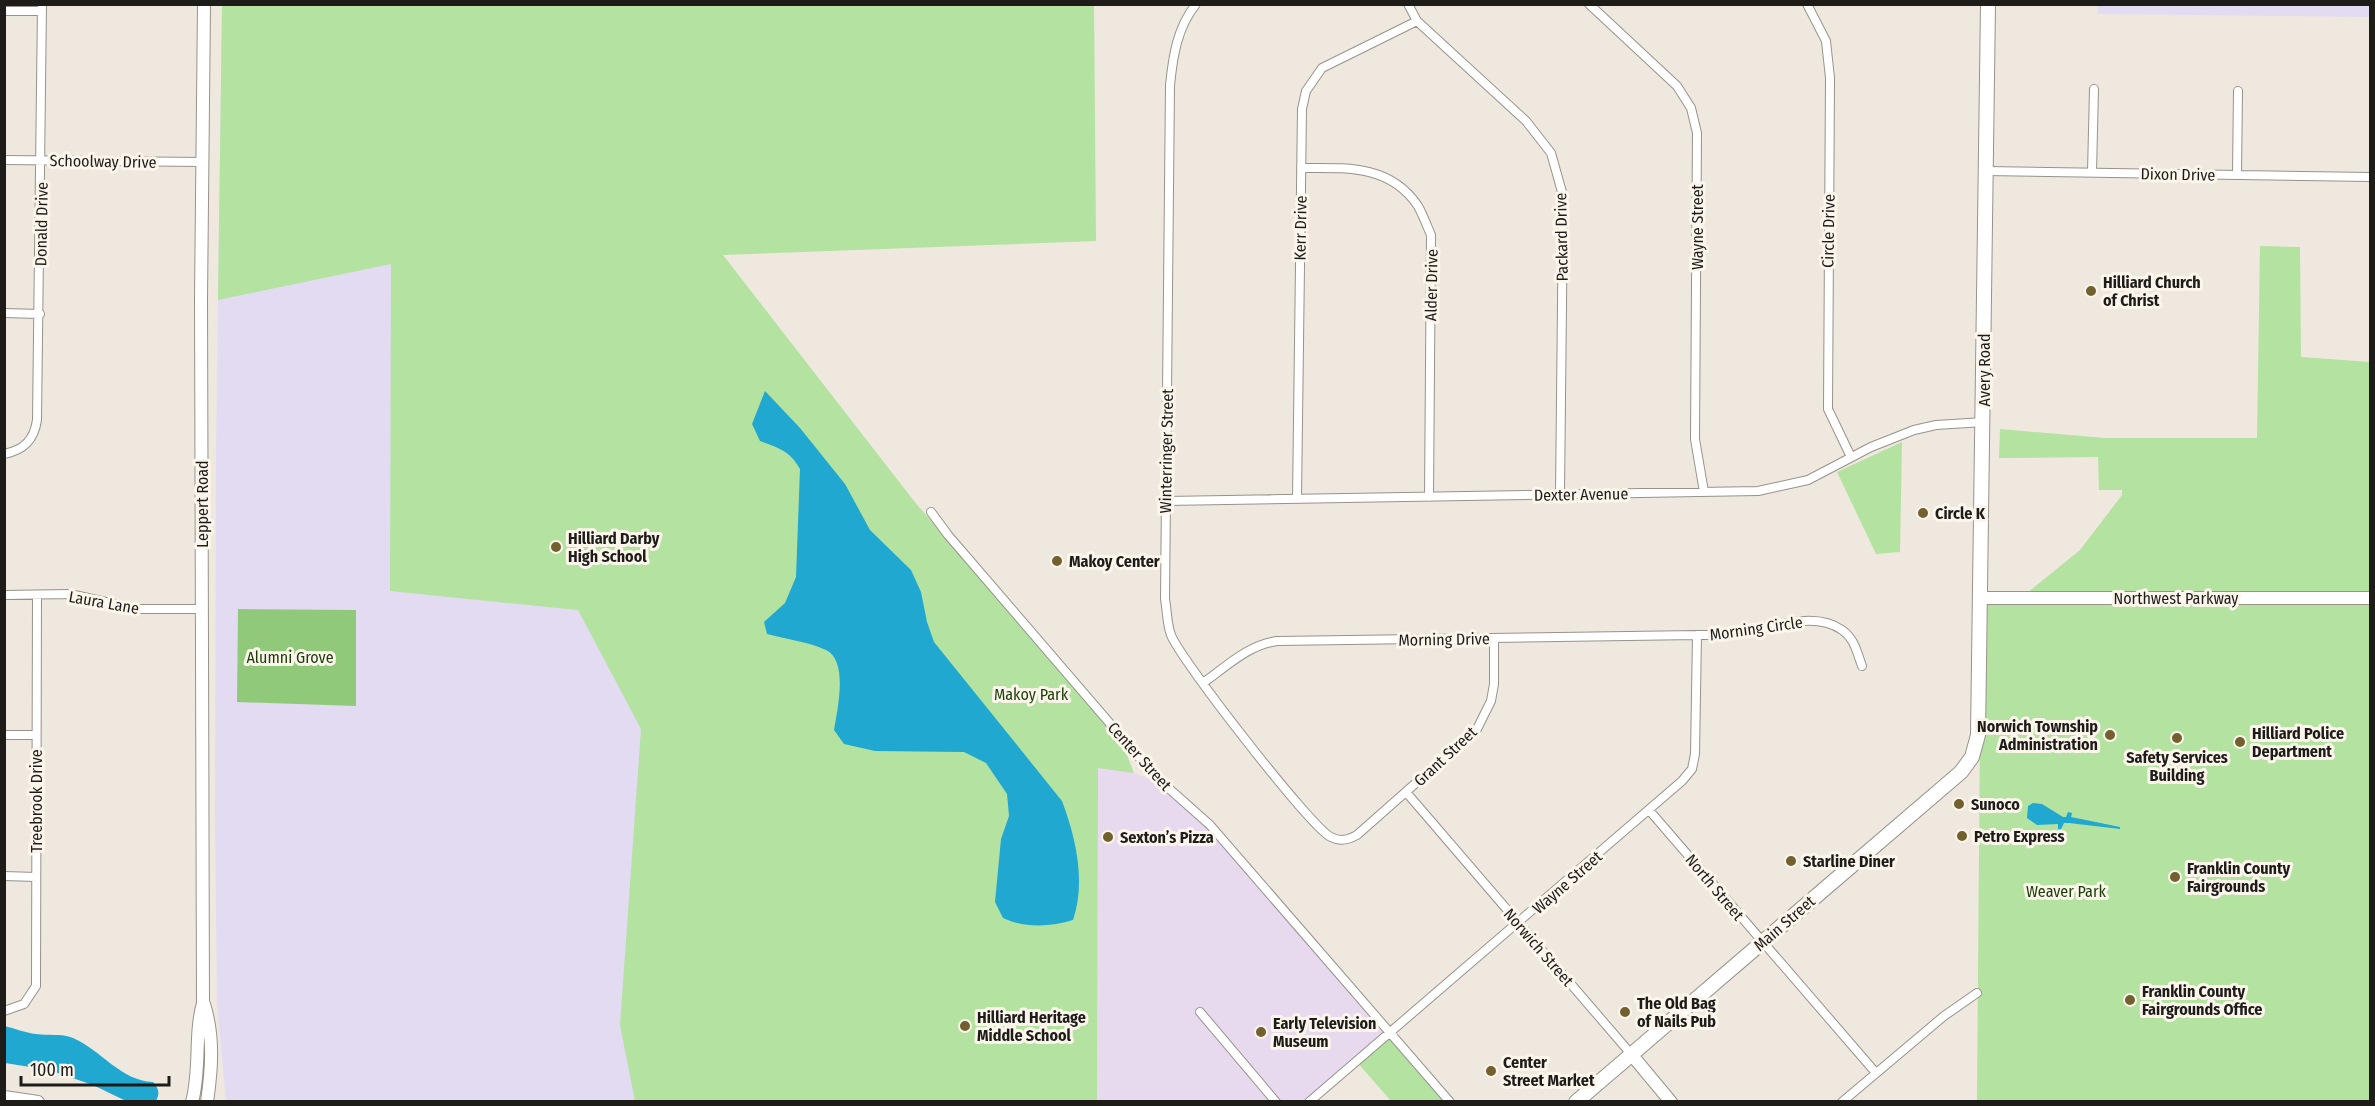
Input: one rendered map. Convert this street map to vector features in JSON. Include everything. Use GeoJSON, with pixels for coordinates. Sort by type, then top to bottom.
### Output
{"type":"FeatureCollection","features":[{"type":"Feature","properties":{"kind":"main road","name":"Leppert Road"},"geometry":{"type":"LineString","coordinates":[[192,1101],[198,1065],[198,1022],[203,1003],[202,162],[204,4]]}},
{"type":"Feature","properties":{"kind":"main road","name":"Avery Road"},"geometry":{"type":"LineString","coordinates":[[1978,735],[1988,4]]}},
{"type":"Feature","properties":{"kind":"main road","name":"Northwest Parkway"},"geometry":{"type":"LineString","coordinates":[[1981,598],[2370,598]]}},
{"type":"Feature","properties":{"kind":"main road","name":"Main Street"},"geometry":{"type":"LineString","coordinates":[[1576,1101],[1961,772],[1972,757],[1978,735]]}},
{"type":"Feature","properties":{"kind":"main road","name":"Leppert Road"},"geometry":{"type":"LineString","coordinates":[[203,1003],[209,1022],[212,1065],[207,1101]]}},
{"type":"Feature","properties":{"kind":"main road","name":"Norwich Street"},"geometry":{"type":"LineString","coordinates":[[1631,1054],[1671,1101]]}},
{"type":"Feature","properties":{"kind":"main road"},"geometry":{"type":"LineString","coordinates":[[4,1096],[38,1101]]}},
{"type":"Feature","properties":{"kind":"street","name":"Winterringer Street"},"geometry":{"type":"LineString","coordinates":[[1196,4],[1189,13],[1174,46],[1170,85],[1165,599],[1170,635],[1189,666],[1241,733],[1321,829],[1329,837],[1340,840]]}},
{"type":"Feature","properties":{"kind":"street","name":"Packard Drive"},"geometry":{"type":"LineString","coordinates":[[1408,4],[1417,21],[1526,121],[1551,153],[1562,192],[1563,208],[1560,494]]}},
{"type":"Feature","properties":{"kind":"street","name":"Wayne Street"},"geometry":{"type":"LineString","coordinates":[[1589,4],[1677,86],[1691,108],[1695,124],[1697,144],[1695,439],[1704,492]]}},
{"type":"Feature","properties":{"kind":"street","name":"Circle Drive"},"geometry":{"type":"LineString","coordinates":[[1807,4],[1826,41],[1830,78],[1828,409],[1851,457]]}},
{"type":"Feature","properties":{"kind":"street"},"geometry":{"type":"LineString","coordinates":[[4,10],[42,8]]}},
{"type":"Feature","properties":{"kind":"street","name":"Donald Drive"},"geometry":{"type":"LineString","coordinates":[[4,454],[18,451],[30,441],[36,431],[38,420],[42,8]]}},
{"type":"Feature","properties":{"kind":"street","name":"Kerr Drive"},"geometry":{"type":"LineString","coordinates":[[1298,499],[1302,109],[1306,91],[1322,68],[1417,21]]}},
{"type":"Feature","properties":{"kind":"street"},"geometry":{"type":"LineString","coordinates":[[2092,172],[2094,88]]}},
{"type":"Feature","properties":{"kind":"street"},"geometry":{"type":"LineString","coordinates":[[2237,175],[2238,91]]}},
{"type":"Feature","properties":{"kind":"street","name":"Schoolway Drive"},"geometry":{"type":"LineString","coordinates":[[4,160],[202,162]]}},
{"type":"Feature","properties":{"kind":"street","name":"Alder Drive"},"geometry":{"type":"LineString","coordinates":[[1301,168],[1360,168],[1393,180],[1418,205],[1431,236],[1429,497]]}},
{"type":"Feature","properties":{"kind":"street","name":"Dixon Drive"},"geometry":{"type":"LineString","coordinates":[[1986,171],[2370,177]]}},
{"type":"Feature","properties":{"kind":"street"},"geometry":{"type":"LineString","coordinates":[[4,313],[40,314]]}},
{"type":"Feature","properties":{"kind":"street","name":"Dexter Avenue"},"geometry":{"type":"LineString","coordinates":[[1166,501],[1758,491],[1808,480],[1871,447],[1914,430],[1936,425],[1984,422]]}},
{"type":"Feature","properties":{"kind":"street","name":"Center Street"},"geometry":{"type":"LineString","coordinates":[[932,512],[948,535],[1156,777],[1210,825],[1450,1101]]}},
{"type":"Feature","properties":{"kind":"street","name":"Laura Lane"},"geometry":{"type":"LineString","coordinates":[[4,595],[70,594],[137,609],[203,609]]}},
{"type":"Feature","properties":{"kind":"street","name":"Treebrook Drive"},"geometry":{"type":"LineString","coordinates":[[4,1011],[24,1004],[36,986],[37,595]]}},
{"type":"Feature","properties":{"kind":"street","name":"Morning Circle"},"geometry":{"type":"LineString","coordinates":[[1697,635],[1734,634],[1807,621],[1820,621],[1833,625],[1853,641],[1862,666]]}},
{"type":"Feature","properties":{"kind":"street","name":"Wayne Street"},"geometry":{"type":"LineString","coordinates":[[1309,1101],[1518,924],[1682,781],[1692,769],[1695,754],[1697,635]]}},
{"type":"Feature","properties":{"kind":"street","name":"Morning Drive"},"geometry":{"type":"LineString","coordinates":[[1203,683],[1248,650],[1262,643],[1277,641],[1697,635]]}},
{"type":"Feature","properties":{"kind":"street","name":"Grant Street"},"geometry":{"type":"LineString","coordinates":[[1340,840],[1357,835],[1477,729],[1491,701],[1494,684],[1494,638]]}},
{"type":"Feature","properties":{"kind":"street"},"geometry":{"type":"LineString","coordinates":[[4,735],[36,735]]}},
{"type":"Feature","properties":{"kind":"street","name":"Norwich Street"},"geometry":{"type":"LineString","coordinates":[[1406,792],[1631,1054]]}},
{"type":"Feature","properties":{"kind":"street","name":"North Street"},"geometry":{"type":"LineString","coordinates":[[1649,810],[1876,1072]]}},
{"type":"Feature","properties":{"kind":"street"},"geometry":{"type":"LineString","coordinates":[[4,876],[36,876]]}},
{"type":"Feature","properties":{"kind":"street"},"geometry":{"type":"LineString","coordinates":[[1842,1101],[1944,1016],[1977,993]]}},
{"type":"Feature","properties":{"kind":"street"},"geometry":{"type":"LineString","coordinates":[[1200,1012],[1276,1101]]}},
{"type":"Feature","properties":{"kind":"shaded area"},"geometry":{"type":"Polygon","coordinates":[[[2370,4],[2370,17],[2098,14],[2097,5],[2370,4]]]}},
{"type":"Feature","properties":{"kind":"shaded area","name":"Hilliard Darby High School"},"geometry":{"type":"Polygon","coordinates":[[[222,5],[1098,767],[1097,1101],[226,1101],[217,1003],[215,813],[216,453],[222,5]]]}},
{"type":"Feature","properties":{"kind":"shaded area"},"geometry":{"type":"Polygon","coordinates":[[[1098,767],[1134,773],[1165,785],[1200,814],[1389,1033],[1309,1101],[1097,1102],[1098,767]]]}},
{"type":"Feature","properties":{"kind":"green space","name":"Hilliard Darby High School"},"geometry":{"type":"Polygon","coordinates":[[[222,5],[1094,5],[1096,241],[723,255],[914,501],[1123,745],[1134,773],[1098,768],[1097,1101],[635,1101],[620,1025],[641,729],[578,610],[390,591],[391,264],[218,300],[222,5]]]}},
{"type":"Feature","properties":{"kind":"green space","name":"Franklin County Fairgrounds"},"geometry":{"type":"Polygon","coordinates":[[[2260,246],[2300,247],[2301,357],[2370,362],[2370,1101],[1977,1102],[1981,598],[2021,598],[2080,550],[2122,495],[2122,490],[2099,490],[2098,457],[1999,458],[2000,429],[2105,438],[2257,438],[2260,246]]]}},
{"type":"Feature","properties":{"kind":"green space"},"geometry":{"type":"Polygon","coordinates":[[[1902,442],[1900,552],[1876,554],[1837,472],[1902,442]]]}},
{"type":"Feature","properties":{"kind":"green space","name":"Alumni Grove"},"geometry":{"type":"Polygon","coordinates":[[[238,609],[356,610],[356,706],[237,702],[238,609]]]}},
{"type":"Feature","properties":{"kind":"green space"},"geometry":{"type":"Polygon","coordinates":[[[1389,1033],[1450,1101],[1391,1101],[1356,1061],[1389,1033]]]}},
{"type":"Feature","properties":{"kind":"water"},"geometry":{"type":"Polygon","coordinates":[[[765,391],[800,428],[845,484],[870,530],[911,570],[921,592],[934,642],[1062,801],[1078,860],[1079,891],[1073,920],[1038,925],[1020,924],[1003,918],[995,902],[1001,839],[1009,816],[1007,794],[986,763],[964,752],[875,751],[844,744],[834,730],[840,687],[837,664],[833,656],[826,650],[812,645],[767,634],[764,622],[785,603],[796,577],[800,469],[788,454],[760,441],[752,424],[765,391]]]}},
{"type":"Feature","properties":{"kind":"water"},"geometry":{"type":"Polygon","coordinates":[[[2033,803],[2042,804],[2063,817],[2066,817],[2068,812],[2072,813],[2071,817],[2120,827],[2120,829],[2069,823],[2064,823],[2061,829],[2058,829],[2058,824],[2037,825],[2027,818],[2028,806],[2033,803]]]}},
{"type":"Feature","properties":{"kind":"water"},"geometry":{"type":"Polygon","coordinates":[[[4,1026],[41,1035],[73,1038],[121,1071],[153,1082],[158,1091],[156,1101],[126,1101],[93,1085],[49,1070],[5,1063],[4,1026]]]}},
{"type":"Feature","properties":{"kind":"place","name":"Hilliard Church of Christ"},"geometry":{"type":"Point","coordinates":[2091,291]}},
{"type":"Feature","properties":{"kind":"place","name":"Circle K"},"geometry":{"type":"Point","coordinates":[1923,513]}},
{"type":"Feature","properties":{"kind":"place","name":"Hilliard Darby High School"},"geometry":{"type":"Point","coordinates":[556,547]}},
{"type":"Feature","properties":{"kind":"place","name":"Makoy Center"},"geometry":{"type":"Point","coordinates":[1057,561]}},
{"type":"Feature","properties":{"kind":"place","name":"Norwich Township Administration"},"geometry":{"type":"Point","coordinates":[2110,735]}},
{"type":"Feature","properties":{"kind":"place","name":"Safety Services Building"},"geometry":{"type":"Point","coordinates":[2177,738]}},
{"type":"Feature","properties":{"kind":"place","name":"Hilliard Police Department"},"geometry":{"type":"Point","coordinates":[2240,742]}},
{"type":"Feature","properties":{"kind":"place","name":"Sunoco"},"geometry":{"type":"Point","coordinates":[1959,804]}},
{"type":"Feature","properties":{"kind":"place","name":"Petro Express"},"geometry":{"type":"Point","coordinates":[1962,836]}},
{"type":"Feature","properties":{"kind":"place","name":"Sexton’s Pizza"},"geometry":{"type":"Point","coordinates":[1108,837]}},
{"type":"Feature","properties":{"kind":"place","name":"Starline Diner"},"geometry":{"type":"Point","coordinates":[1791,861]}},
{"type":"Feature","properties":{"kind":"place","name":"Franklin County Fairgrounds"},"geometry":{"type":"Point","coordinates":[2175,877]}},
{"type":"Feature","properties":{"kind":"place","name":"Franklin County Fairgrounds Office"},"geometry":{"type":"Point","coordinates":[2130,1000]}},
{"type":"Feature","properties":{"kind":"place","name":"The Old Bag of Nails Pub"},"geometry":{"type":"Point","coordinates":[1625,1012]}},
{"type":"Feature","properties":{"kind":"place","name":"Hilliard Heritage Middle School"},"geometry":{"type":"Point","coordinates":[965,1026]}},
{"type":"Feature","properties":{"kind":"place","name":"Early Television Museum"},"geometry":{"type":"Point","coordinates":[1261,1032]}},
{"type":"Feature","properties":{"kind":"place","name":"Center Street Market"},"geometry":{"type":"Point","coordinates":[1491,1071]}},
{"type":"Feature","properties":{"kind":"park label","name":"Makoy Park"},"geometry":{"type":"Point","coordinates":[1031,694]}},
{"type":"Feature","properties":{"kind":"park label","name":"Weaver Park"},"geometry":{"type":"Point","coordinates":[2066,891]}}]}
